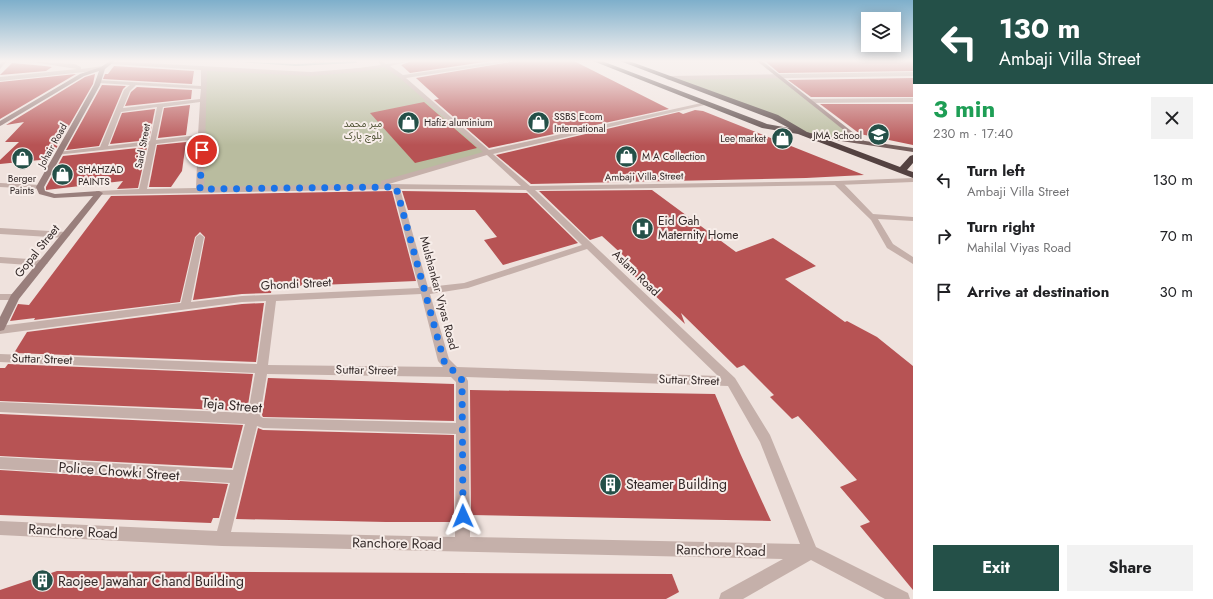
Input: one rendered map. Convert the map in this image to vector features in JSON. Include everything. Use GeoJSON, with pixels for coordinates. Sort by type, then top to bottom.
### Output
{"type":"FeatureCollection","features":[{"type":"Feature","properties":{"kind":"highway"},"geometry":{"type":"LineString","coordinates":[[668,89],[765,126],[804,134],[913,175]]}},
{"type":"Feature","properties":{"kind":"highway"},"geometry":{"type":"LineString","coordinates":[[698,89],[775,117],[804,134]]}},
{"type":"Feature","properties":{"kind":"highway"},"geometry":{"type":"LineString","coordinates":[[901,171],[913,158]]}},
{"type":"Feature","properties":{"kind":"main road"},"geometry":{"type":"LineString","coordinates":[[804,134],[913,150]]}},
{"type":"Feature","properties":{"kind":"street"},"geometry":{"type":"LineString","coordinates":[[1,123],[58,89]]}},
{"type":"Feature","properties":{"kind":"street","name":"Johair Road"},"geometry":{"type":"LineString","coordinates":[[40,187],[95,89]]}},
{"type":"Feature","properties":{"kind":"street"},"geometry":{"type":"LineString","coordinates":[[103,148],[129,89]]}},
{"type":"Feature","properties":{"kind":"street"},"geometry":{"type":"LineString","coordinates":[[200,189],[204,89]]}},
{"type":"Feature","properties":{"kind":"street","name":"Aslam Road"},"geometry":{"type":"LineString","coordinates":[[415,89],[528,188],[731,381],[765,439],[811,552]]}},
{"type":"Feature","properties":{"kind":"street"},"geometry":{"type":"LineString","coordinates":[[795,89],[862,142]]}},
{"type":"Feature","properties":{"kind":"street"},"geometry":{"type":"LineString","coordinates":[[119,110],[203,100]]}},
{"type":"Feature","properties":{"kind":"street"},"geometry":{"type":"LineString","coordinates":[[810,101],[913,100]]}},
{"type":"Feature","properties":{"kind":"street","name":"Ambaji Villa Street"},"geometry":{"type":"LineString","coordinates":[[375,186],[487,153],[706,104]]}},
{"type":"Feature","properties":{"kind":"street","name":"Said Street"},"geometry":{"type":"LineString","coordinates":[[143,191],[160,105]]}},
{"type":"Feature","properties":{"kind":"street"},"geometry":{"type":"LineString","coordinates":[[58,154],[202,137]]}},
{"type":"Feature","properties":{"kind":"street","name":"Ambaji Villa Street"},"geometry":{"type":"LineString","coordinates":[[99,193],[200,189],[375,186],[528,188],[838,183],[913,180]]}},
{"type":"Feature","properties":{"kind":"street"},"geometry":{"type":"LineString","coordinates":[[838,183],[871,216],[890,246],[913,261]]}},
{"type":"Feature","properties":{"kind":"street"},"geometry":{"type":"LineString","coordinates":[[0,185],[40,187],[42,192],[54,196],[99,193]]}},
{"type":"Feature","properties":{"kind":"street","name":"Mulshankar Viyas Road"},"geometry":{"type":"LineString","coordinates":[[396,187],[444,361],[462,380],[464,544]]}},
{"type":"Feature","properties":{"kind":"street","name":"Gopal Street"},"geometry":{"type":"LineString","coordinates":[[0,326],[15,297],[99,193]]}},
{"type":"Feature","properties":{"kind":"street"},"geometry":{"type":"LineString","coordinates":[[871,216],[913,219]]}},
{"type":"Feature","properties":{"kind":"street"},"geometry":{"type":"LineString","coordinates":[[0,231],[66,235]]}},
{"type":"Feature","properties":{"kind":"street"},"geometry":{"type":"LineString","coordinates":[[185,306],[200,237]]}},
{"type":"Feature","properties":{"kind":"street","name":"Ghondi Street"},"geometry":{"type":"LineString","coordinates":[[0,330],[242,299],[424,291],[465,286],[588,246]]}},
{"type":"Feature","properties":{"kind":"street"},"geometry":{"type":"LineString","coordinates":[[0,260],[43,262]]}},
{"type":"Feature","properties":{"kind":"street"},"geometry":{"type":"LineString","coordinates":[[0,297],[15,297]]}},
{"type":"Feature","properties":{"kind":"street"},"geometry":{"type":"LineString","coordinates":[[222,538],[253,419],[262,369],[271,298]]}},
{"type":"Feature","properties":{"kind":"street","name":"Suttar Street"},"geometry":{"type":"LineString","coordinates":[[0,358],[262,369],[455,372],[731,381]]}},
{"type":"Feature","properties":{"kind":"street","name":"Teja Street"},"geometry":{"type":"LineString","coordinates":[[0,407],[253,419],[263,423],[462,429]]}},
{"type":"Feature","properties":{"kind":"street","name":"Police Chowki Street"},"geometry":{"type":"LineString","coordinates":[[0,463],[238,477]]}},
{"type":"Feature","properties":{"kind":"street","name":"Ranchore Road"},"geometry":{"type":"LineString","coordinates":[[0,528],[222,538],[811,552],[902,599]]}},
{"type":"Feature","properties":{"kind":"street"},"geometry":{"type":"LineString","coordinates":[[727,599],[811,552]]}},
{"type":"Feature","properties":{"kind":"green space","name":"میر محمد بلوچ پارک"},"geometry":{"type":"Polygon","coordinates":[[[203,89],[413,89],[487,153],[375,186],[200,189],[203,89]]]}},
{"type":"Feature","properties":{"kind":"green space"},"geometry":{"type":"Polygon","coordinates":[[[698,89],[795,89],[862,142],[804,134],[775,117],[698,89]]]}},
{"type":"Feature","properties":{"kind":"building"},"geometry":{"type":"Polygon","coordinates":[[[0,89],[51,89],[0,119],[0,89]]]}},
{"type":"Feature","properties":{"kind":"building"},"geometry":{"type":"Polygon","coordinates":[[[65,89],[90,89],[50,159],[0,164],[0,160],[19,142],[5,142],[24,122],[6,125],[65,89]]]}},
{"type":"Feature","properties":{"kind":"building"},"geometry":{"type":"Polygon","coordinates":[[[100,89],[123,89],[99,146],[66,150],[100,89]]]}},
{"type":"Feature","properties":{"kind":"building"},"geometry":{"type":"Polygon","coordinates":[[[135,89],[192,90],[191,99],[125,106],[131,92],[135,89]]]}},
{"type":"Feature","properties":{"kind":"building"},"geometry":{"type":"Polygon","coordinates":[[[428,89],[629,89],[669,109],[489,148],[434,100],[439,99],[428,89]]]}},
{"type":"Feature","properties":{"kind":"building"},"geometry":{"type":"Polygon","coordinates":[[[800,89],[913,89],[913,97],[811,97],[800,89]]]}},
{"type":"Feature","properties":{"kind":"building"},"geometry":{"type":"Polygon","coordinates":[[[424,102],[477,148],[415,163],[370,113],[424,102]]]}},
{"type":"Feature","properties":{"kind":"building"},"geometry":{"type":"Polygon","coordinates":[[[820,104],[913,104],[913,145],[860,134],[820,104]]]}},
{"type":"Feature","properties":{"kind":"building"},"geometry":{"type":"Polygon","coordinates":[[[190,105],[186,135],[158,138],[164,108],[190,105]]]}},
{"type":"Feature","properties":{"kind":"building"},"geometry":{"type":"Polygon","coordinates":[[[155,109],[149,140],[110,144],[122,113],[155,109]]]}},
{"type":"Feature","properties":{"kind":"building"},"geometry":{"type":"Polygon","coordinates":[[[695,110],[703,111],[864,175],[806,178],[531,184],[496,155],[679,112],[683,114],[695,110]]]}},
{"type":"Feature","properties":{"kind":"building"},"geometry":{"type":"Polygon","coordinates":[[[186,142],[182,171],[171,187],[149,187],[157,145],[186,142]]]}},
{"type":"Feature","properties":{"kind":"building"},"geometry":{"type":"Polygon","coordinates":[[[147,147],[138,188],[117,189],[123,181],[46,190],[46,187],[63,156],[147,147]]]}},
{"type":"Feature","properties":{"kind":"building"},"geometry":{"type":"Polygon","coordinates":[[[652,190],[736,252],[773,238],[816,266],[785,279],[845,322],[847,321],[877,337],[913,366],[913,590],[860,526],[870,522],[840,487],[857,480],[798,416],[792,419],[770,397],[774,395],[744,365],[737,368],[681,313],[685,324],[629,271],[637,268],[602,236],[590,240],[539,191],[652,190]]]}},
{"type":"Feature","properties":{"kind":"building"},"geometry":{"type":"Polygon","coordinates":[[[392,191],[416,281],[272,287],[271,293],[242,294],[193,300],[205,237],[200,232],[195,237],[180,302],[34,320],[35,318],[10,321],[18,304],[29,305],[111,196],[392,191]]]}},
{"type":"Feature","properties":{"kind":"building"},"geometry":{"type":"Polygon","coordinates":[[[402,191],[527,193],[578,243],[503,265],[484,240],[497,237],[475,210],[408,210],[402,191]]]}},
{"type":"Feature","properties":{"kind":"building"},"geometry":{"type":"Polygon","coordinates":[[[264,303],[256,362],[14,353],[27,332],[242,304],[264,303]]]}},
{"type":"Feature","properties":{"kind":"building"},"geometry":{"type":"Polygon","coordinates":[[[8,364],[253,374],[247,411],[0,401],[0,368],[5,368],[8,364]]]}},
{"type":"Feature","properties":{"kind":"building"},"geometry":{"type":"Polygon","coordinates":[[[268,378],[454,384],[454,421],[263,417],[262,415],[268,378]]]}},
{"type":"Feature","properties":{"kind":"building"},"geometry":{"type":"Polygon","coordinates":[[[470,390],[715,394],[771,521],[471,515],[470,390]]]}},
{"type":"Feature","properties":{"kind":"building"},"geometry":{"type":"Polygon","coordinates":[[[0,414],[243,425],[232,468],[0,456],[0,414]]]}},
{"type":"Feature","properties":{"kind":"building"},"geometry":{"type":"Polygon","coordinates":[[[258,428],[263,430],[454,435],[454,515],[452,515],[452,522],[236,519],[258,428]]]}},
{"type":"Feature","properties":{"kind":"building"},"geometry":{"type":"Polygon","coordinates":[[[0,470],[228,484],[219,518],[213,518],[211,523],[0,515],[0,470]]]}},
{"type":"Feature","properties":{"kind":"building"},"geometry":{"type":"Polygon","coordinates":[[[57,571],[672,574],[679,592],[666,599],[0,599],[0,590],[57,571]]]}},
{"type":"Feature","properties":{"kind":"place","name":"Hafiz aluminium"},"geometry":{"type":"Point","coordinates":[409,122]}},
{"type":"Feature","properties":{"kind":"place","name":"SSBS Ecom International"},"geometry":{"type":"Point","coordinates":[539,122]}},
{"type":"Feature","properties":{"kind":"place","name":"JMA School"},"geometry":{"type":"Point","coordinates":[878,135]}},
{"type":"Feature","properties":{"kind":"place","name":"Lee market"},"geometry":{"type":"Point","coordinates":[782,138]}},
{"type":"Feature","properties":{"kind":"place","name":"M A Collection"},"geometry":{"type":"Point","coordinates":[627,156]}},
{"type":"Feature","properties":{"kind":"place","name":"Berger Paints"},"geometry":{"type":"Point","coordinates":[22,158]}},
{"type":"Feature","properties":{"kind":"place","name":"SHAHZAD PAINTS"},"geometry":{"type":"Point","coordinates":[63,175]}},
{"type":"Feature","properties":{"kind":"place","name":"Eid Gah Maternity Home"},"geometry":{"type":"Point","coordinates":[643,228]}},
{"type":"Feature","properties":{"kind":"place","name":"Steamer Building"},"geometry":{"type":"Point","coordinates":[611,484]}},
{"type":"Feature","properties":{"kind":"place","name":"Raojee Jawahar Chand Building"},"geometry":{"type":"Point","coordinates":[42,581]}},
{"type":"Feature","properties":{"kind":"route"},"geometry":{"type":"LineString","coordinates":[[202,150],[200,189],[375,186],[396,187],[444,361],[462,380],[463,516]]}}]}
